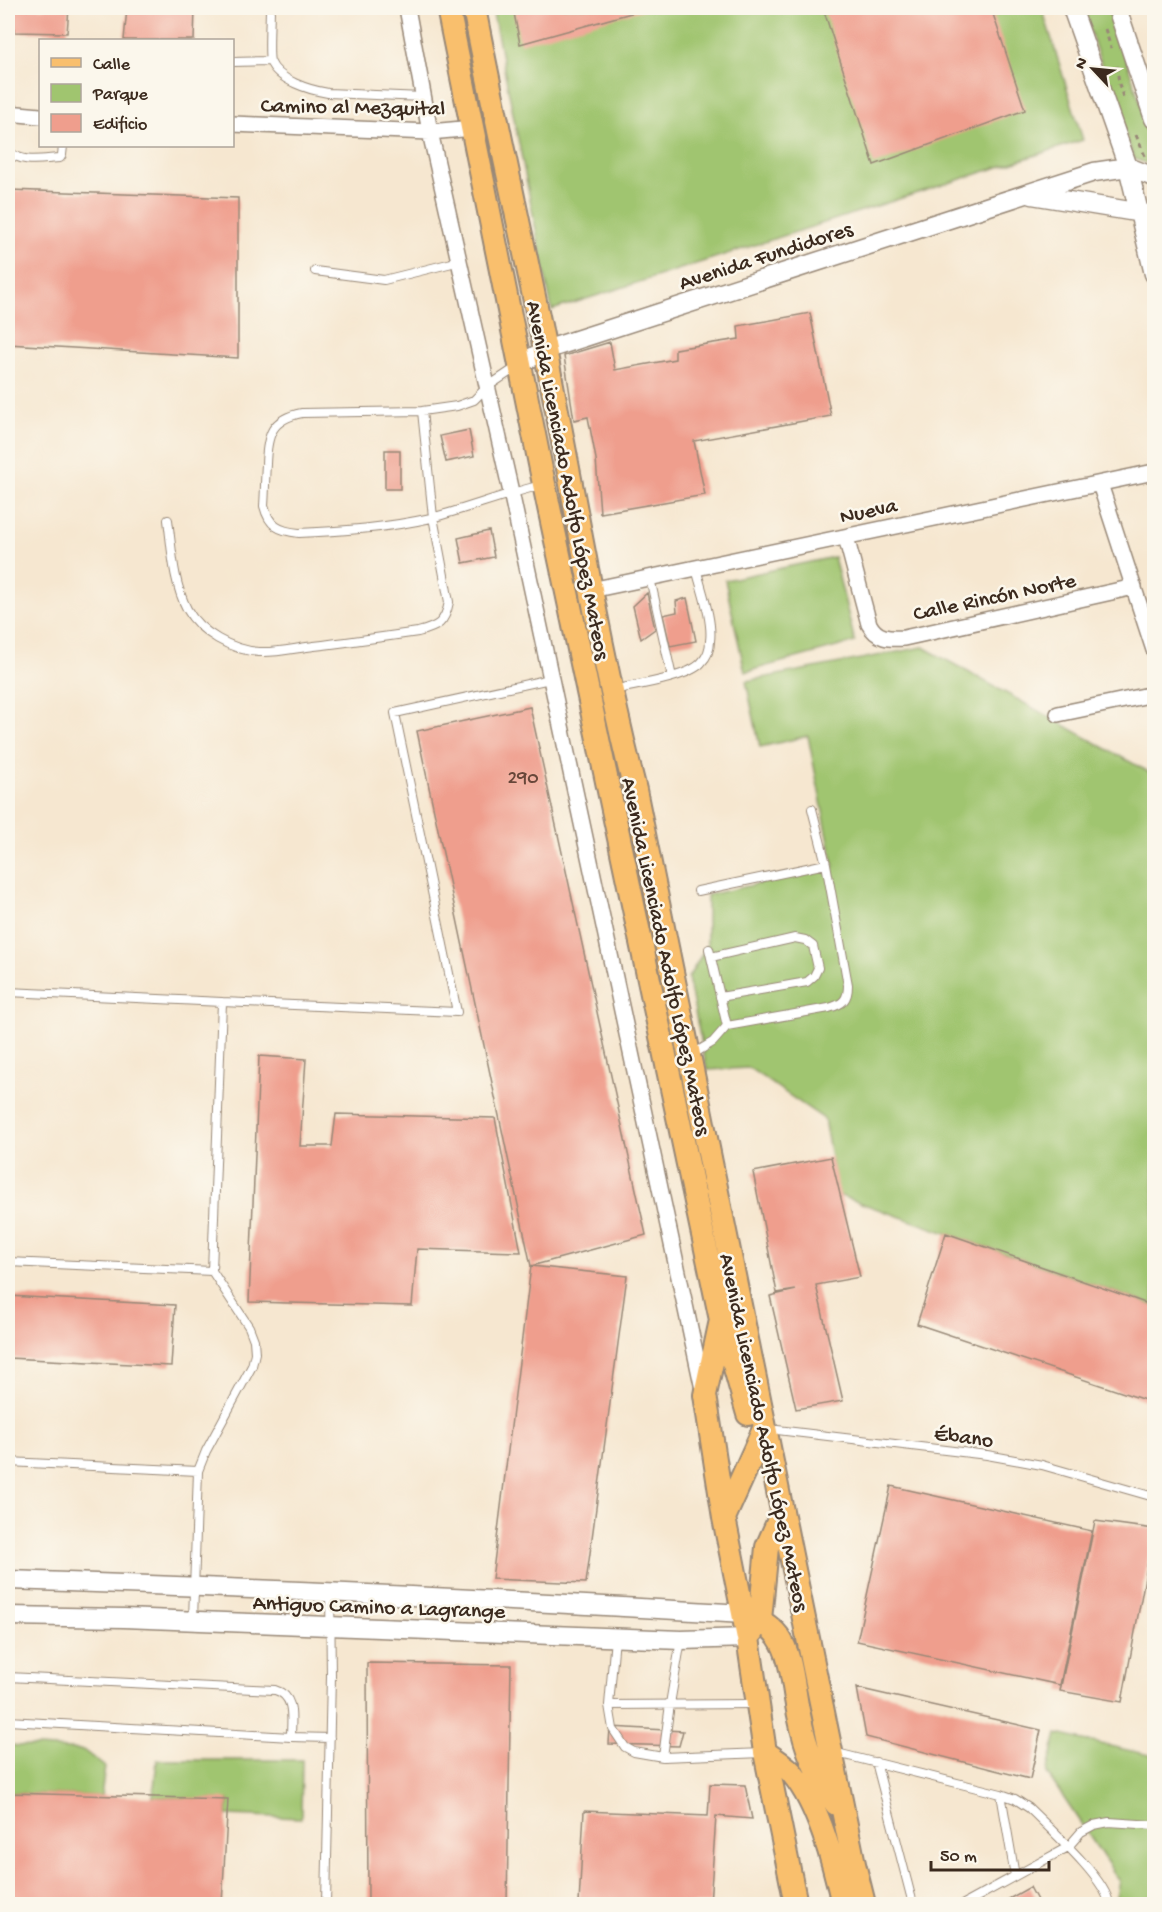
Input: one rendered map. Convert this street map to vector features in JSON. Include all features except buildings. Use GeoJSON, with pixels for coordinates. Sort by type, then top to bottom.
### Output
{"type":"FeatureCollection","features":[{"type":"Feature","properties":{"kind":"main road","name":"Avenida Licenciado Adolfo López Mateos"},"geometry":{"type":"LineString","coordinates":[[448,8],[544,484],[721,1320],[705,1395],[724,1518],[750,1624],[765,1752],[796,1905]]}},
{"type":"Feature","properties":{"kind":"main road","name":"Avenida Licenciado Adolfo López Mateos"},"geometry":{"type":"LineString","coordinates":[[474,8],[496,124],[545,350],[611,691],[635,790],[764,1429],[864,1905]]}},
{"type":"Feature","properties":{"kind":"main road"},"geometry":{"type":"LineString","coordinates":[[721,1320],[748,1415],[764,1429],[724,1518]]}},
{"type":"Feature","properties":{"kind":"main road"},"geometry":{"type":"LineString","coordinates":[[782,1513],[767,1547],[750,1624],[773,1630],[784,1647],[812,1764],[845,1817]]}},
{"type":"Feature","properties":{"kind":"main road"},"geometry":{"type":"LineString","coordinates":[[765,1752],[791,1771],[812,1808],[826,1841],[843,1905]]}},
{"type":"Feature","properties":{"kind":"street"},"geometry":{"type":"LineString","coordinates":[[407,8],[430,132],[511,492],[705,1395]]}},
{"type":"Feature","properties":{"kind":"street"},"geometry":{"type":"LineString","coordinates":[[1072,8],[1147,214],[1155,274]]}},
{"type":"Feature","properties":{"kind":"street"},"geometry":{"type":"LineString","coordinates":[[1118,8],[1155,119]]}},
{"type":"Feature","properties":{"kind":"street"},"geometry":{"type":"LineString","coordinates":[[8,113],[39,116]]}},
{"type":"Feature","properties":{"kind":"street","name":"Camino al Mezquital"},"geometry":{"type":"LineString","coordinates":[[234,124],[430,132],[473,128]]}},
{"type":"Feature","properties":{"kind":"street"},"geometry":{"type":"LineString","coordinates":[[1128,167],[1154,177]]}},
{"type":"Feature","properties":{"kind":"street","name":"Avenida Fundidores"},"geometry":{"type":"LineString","coordinates":[[520,364],[545,350],[1094,172],[1128,167]]}},
{"type":"Feature","properties":{"kind":"street","name":"Avenida Fundidores"},"geometry":{"type":"LineString","coordinates":[[1027,194],[1147,214]]}},
{"type":"Feature","properties":{"kind":"street","name":"Nueva"},"geometry":{"type":"LineString","coordinates":[[591,590],[1155,472]]}},
{"type":"Feature","properties":{"kind":"street"},"geometry":{"type":"LineString","coordinates":[[1100,484],[1155,651]]}},
{"type":"Feature","properties":{"kind":"street","name":"Calle Rincón Norte"},"geometry":{"type":"LineString","coordinates":[[846,537],[869,624],[877,634],[884,638],[904,638],[1134,587]]}},
{"type":"Feature","properties":{"kind":"street"},"geometry":{"type":"LineString","coordinates":[[1058,714],[1155,694]]}},
{"type":"Feature","properties":{"kind":"street","name":"Antiguo Camino a Lagrange"},"geometry":{"type":"LineString","coordinates":[[8,1580],[604,1605],[750,1624]]}},
{"type":"Feature","properties":{"kind":"street","name":"Antiguo Camino a Lagrange"},"geometry":{"type":"LineString","coordinates":[[8,1616],[124,1618],[681,1640],[750,1624]]}},
{"type":"Feature","properties":{"kind":"lane"},"geometry":{"type":"LineString","coordinates":[[270,8],[270,61],[282,75],[290,80],[328,93],[423,97]]}},
{"type":"Feature","properties":{"kind":"lane"},"geometry":{"type":"LineString","coordinates":[[234,62],[270,61]]}},
{"type":"Feature","properties":{"kind":"lane"},"geometry":{"type":"LineString","coordinates":[[8,151],[15,157],[27,159],[60,158],[63,147]]}},
{"type":"Feature","properties":{"kind":"lane"},"geometry":{"type":"LineString","coordinates":[[315,271],[384,280],[460,261]]}},
{"type":"Feature","properties":{"kind":"lane"},"geometry":{"type":"LineString","coordinates":[[520,364],[487,387],[474,400],[466,403],[422,411],[302,413],[284,418],[276,424],[268,438],[264,506],[267,517],[276,527],[286,532],[384,528],[433,517],[544,484]]}},
{"type":"Feature","properties":{"kind":"lane"},"geometry":{"type":"LineString","coordinates":[[168,520],[179,588],[188,609],[200,626],[239,648],[259,652],[431,629],[447,614],[449,602],[433,517],[422,411]]}},
{"type":"Feature","properties":{"kind":"lane"},"geometry":{"type":"LineString","coordinates":[[611,691],[672,677],[701,664],[708,653],[711,640],[709,620],[696,568]]}},
{"type":"Feature","properties":{"kind":"lane"},"geometry":{"type":"LineString","coordinates":[[650,578],[672,677]]}},
{"type":"Feature","properties":{"kind":"lane"},"geometry":{"type":"LineString","coordinates":[[8,992],[457,1012],[395,713],[550,679]]}},
{"type":"Feature","properties":{"kind":"lane"},"geometry":{"type":"LineString","coordinates":[[689,1056],[712,1042],[727,1026],[829,1008],[844,1002],[847,997],[848,985],[826,864],[812,809]]}},
{"type":"Feature","properties":{"kind":"lane"},"geometry":{"type":"LineString","coordinates":[[698,891],[826,864]]}},
{"type":"Feature","properties":{"kind":"lane"},"geometry":{"type":"LineString","coordinates":[[720,997],[807,982],[818,968],[813,946],[805,940],[795,938],[710,953],[720,997],[727,1026]]}},
{"type":"Feature","properties":{"kind":"lane"},"geometry":{"type":"LineString","coordinates":[[193,1621],[198,1471],[206,1451],[247,1376],[255,1353],[254,1340],[249,1327],[212,1271],[222,1002]]}},
{"type":"Feature","properties":{"kind":"lane"},"geometry":{"type":"LineString","coordinates":[[8,1262],[212,1271]]}},
{"type":"Feature","properties":{"kind":"lane","name":"Ébano"},"geometry":{"type":"LineString","coordinates":[[764,1429],[987,1455],[1042,1465],[1155,1497]]}},
{"type":"Feature","properties":{"kind":"lane"},"geometry":{"type":"LineString","coordinates":[[8,1462],[198,1471]]}},
{"type":"Feature","properties":{"kind":"lane"},"geometry":{"type":"LineString","coordinates":[[326,1905],[330,1737],[330,1592]]}},
{"type":"Feature","properties":{"kind":"lane"},"geometry":{"type":"LineString","coordinates":[[615,1638],[609,1705],[613,1729],[625,1747],[634,1752],[663,1757],[765,1752]]}},
{"type":"Feature","properties":{"kind":"lane"},"geometry":{"type":"LineString","coordinates":[[663,1757],[681,1640]]}},
{"type":"Feature","properties":{"kind":"lane"},"geometry":{"type":"LineString","coordinates":[[8,1677],[275,1690],[285,1694],[291,1705],[291,1737]]}},
{"type":"Feature","properties":{"kind":"lane"},"geometry":{"type":"LineString","coordinates":[[609,1705],[759,1704]]}},
{"type":"Feature","properties":{"kind":"lane"},"geometry":{"type":"LineString","coordinates":[[8,1721],[291,1737],[330,1737]]}},
{"type":"Feature","properties":{"kind":"lane"},"geometry":{"type":"LineString","coordinates":[[831,1752],[1015,1799],[1029,1808],[1100,1883],[1109,1898],[1109,1905]]}},
{"type":"Feature","properties":{"kind":"lane"},"geometry":{"type":"LineString","coordinates":[[876,1762],[913,1905]]}},
{"type":"Feature","properties":{"kind":"lane"},"geometry":{"type":"LineString","coordinates":[[1001,1794],[1015,1876]]}},
{"type":"Feature","properties":{"kind":"lane"},"geometry":{"type":"LineString","coordinates":[[964,1905],[1068,1847],[1081,1832],[1094,1825],[1109,1822],[1155,1825]]}},
{"type":"Feature","properties":{"kind":"path"},"geometry":{"type":"LineString","coordinates":[[1103,23],[1114,54]]}},
{"type":"Feature","properties":{"kind":"path"},"geometry":{"type":"LineString","coordinates":[[1117,61],[1119,84],[1125,105]]}},
{"type":"Feature","properties":{"kind":"path"},"geometry":{"type":"LineString","coordinates":[[1132,125],[1154,177]]}},
{"type":"Feature","properties":{"kind":"green space"},"geometry":{"type":"Polygon","coordinates":[[[492,8],[1042,8],[1083,140],[552,310],[492,8]]]}},
{"type":"Feature","properties":{"kind":"green space"},"geometry":{"type":"Polygon","coordinates":[[[1082,8],[1109,8],[1154,144],[1154,166],[1134,159],[1082,8]]]}},
{"type":"Feature","properties":{"kind":"green space"},"geometry":{"type":"Polygon","coordinates":[[[834,557],[855,642],[745,672],[725,580],[834,557]]]}},
{"type":"Feature","properties":{"kind":"green space"},"geometry":{"type":"Polygon","coordinates":[[[923,647],[1154,775],[1154,1306],[838,1195],[824,1119],[749,1068],[707,1070],[688,978],[707,946],[707,895],[834,867],[808,736],[760,747],[746,681],[923,647]]]}},
{"type":"Feature","properties":{"kind":"green space"},"geometry":{"type":"Polygon","coordinates":[[[1057,1734],[1154,1756],[1154,1904],[1115,1904],[1119,1880],[1047,1773],[1057,1734]]]}},
{"type":"Feature","properties":{"kind":"green space"},"geometry":{"type":"Polygon","coordinates":[[[8,1745],[83,1750],[105,1767],[101,1796],[8,1793],[8,1745]]]}},
{"type":"Feature","properties":{"kind":"green space"},"geometry":{"type":"Polygon","coordinates":[[[157,1760],[302,1760],[301,1818],[227,1815],[228,1800],[153,1797],[157,1760]]]}}]}
